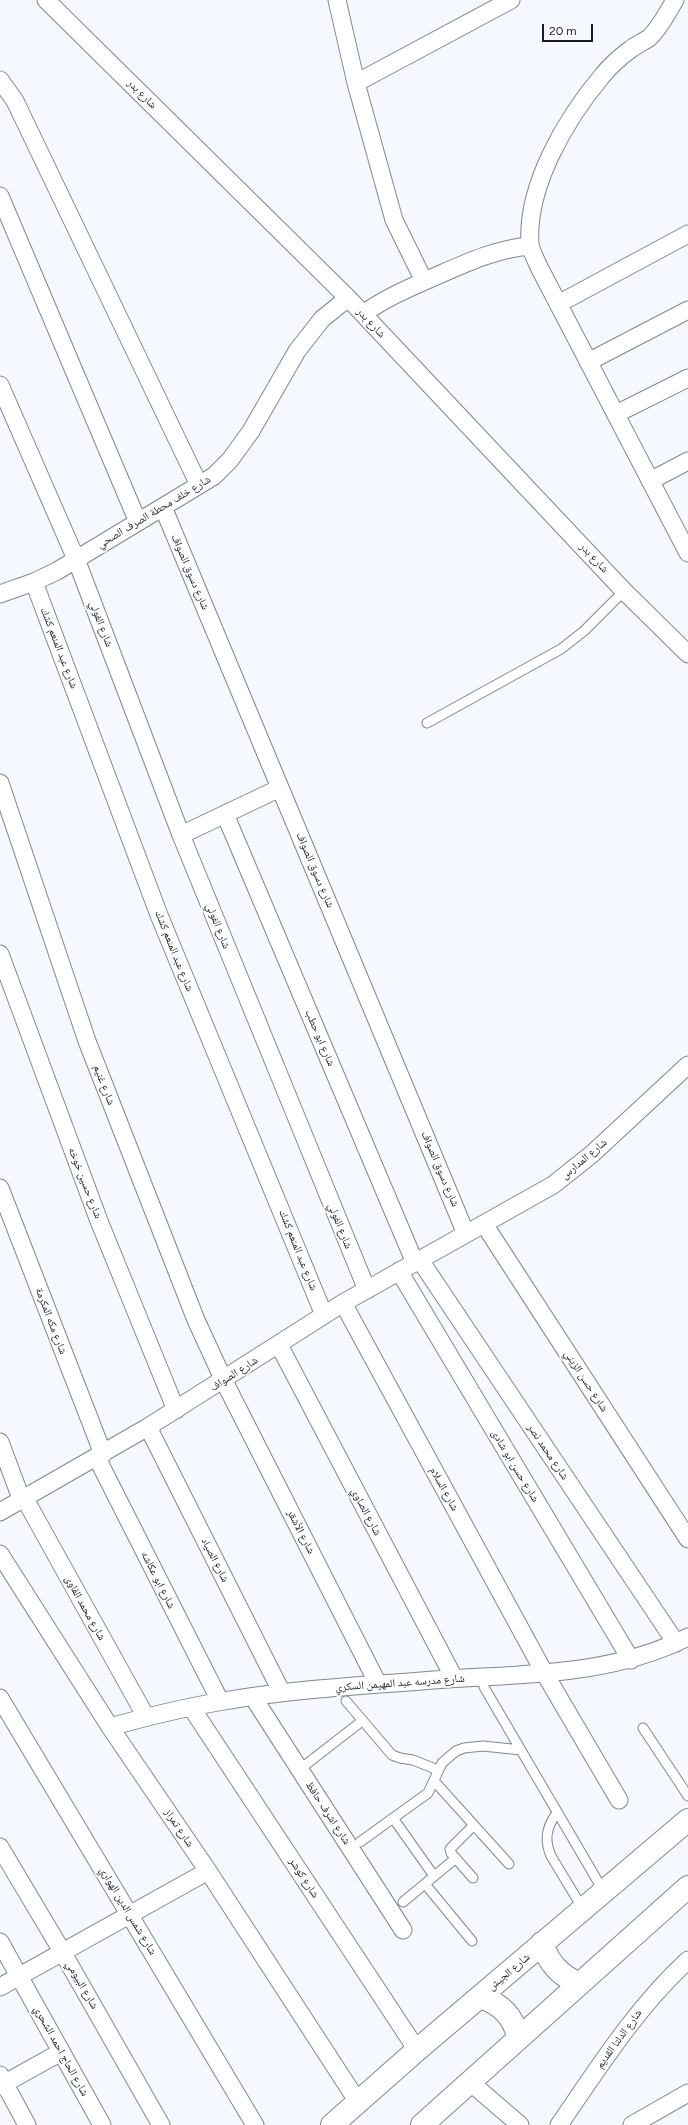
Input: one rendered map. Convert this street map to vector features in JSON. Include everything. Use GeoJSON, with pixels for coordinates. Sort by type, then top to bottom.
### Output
{"type":"FeatureCollection","features":[{"type":"Feature","properties":{"kind":"main road","name":"شارع الجيش"},"geometry":{"type":"LineString","coordinates":[[332,2125],[417,2050],[688,1820]]}},
{"type":"Feature","properties":{"kind":"main road"},"geometry":{"type":"LineString","coordinates":[[422,2125],[688,1888]]}},
{"type":"Feature","properties":{"kind":"main road"},"geometry":{"type":"LineString","coordinates":[[542,1944],[546,1954],[559,1972],[579,1984]]}},
{"type":"Feature","properties":{"kind":"main road"},"geometry":{"type":"LineString","coordinates":[[480,1997],[496,2004],[510,2016],[520,2038]]}},
{"type":"Feature","properties":{"kind":"street","name":"شارع بدر"},"geometry":{"type":"LineString","coordinates":[[46,0],[348,298],[624,591],[688,654]]}},
{"type":"Feature","properties":{"kind":"street"},"geometry":{"type":"LineString","coordinates":[[337,0],[356,83],[394,220],[424,281]]}},
{"type":"Feature","properties":{"kind":"street"},"geometry":{"type":"LineString","coordinates":[[356,83],[511,0]]}},
{"type":"Feature","properties":{"kind":"street"},"geometry":{"type":"LineString","coordinates":[[674,0],[649,38],[629,50],[601,76],[569,122],[548,162],[539,185],[534,204],[530,246],[558,304],[650,481],[683,532],[688,553]]}},
{"type":"Feature","properties":{"kind":"street"},"geometry":{"type":"LineString","coordinates":[[0,80],[15,101],[199,485]]}},
{"type":"Feature","properties":{"kind":"street"},"geometry":{"type":"LineString","coordinates":[[0,196],[138,522]]}},
{"type":"Feature","properties":{"kind":"street"},"geometry":{"type":"LineString","coordinates":[[558,304],[688,234]]}},
{"type":"Feature","properties":{"kind":"street"},"geometry":{"type":"LineString","coordinates":[[363,314],[382,300],[484,255],[507,248],[530,246]]}},
{"type":"Feature","properties":{"kind":"street","name":"شارع خلف محطة الصرف الصحي"},"geometry":{"type":"LineString","coordinates":[[0,594],[34,582],[76,559],[214,476],[230,460],[251,431],[297,351],[322,319],[348,298]]}},
{"type":"Feature","properties":{"kind":"street"},"geometry":{"type":"LineString","coordinates":[[588,362],[688,310]]}},
{"type":"Feature","properties":{"kind":"street"},"geometry":{"type":"LineString","coordinates":[[616,414],[688,378]]}},
{"type":"Feature","properties":{"kind":"street","name":"شارع الفولي"},"geometry":{"type":"LineString","coordinates":[[0,385],[76,559],[180,835],[367,1290]]}},
{"type":"Feature","properties":{"kind":"street"},"geometry":{"type":"LineString","coordinates":[[650,481],[688,461]]}},
{"type":"Feature","properties":{"kind":"street","name":"شارع دسوق الصواف"},"geometry":{"type":"LineString","coordinates":[[163,507],[466,1234]]}},
{"type":"Feature","properties":{"kind":"street","name":"شارع عبد المنعم كشك"},"geometry":{"type":"LineString","coordinates":[[34,582],[159,915],[324,1315]]}},
{"type":"Feature","properties":{"kind":"street","name":"شارع غنيم"},"geometry":{"type":"LineString","coordinates":[[0,783],[87,1041],[196,1320],[224,1381]]}},
{"type":"Feature","properties":{"kind":"street"},"geometry":{"type":"LineString","coordinates":[[180,835],[280,788]]}},
{"type":"Feature","properties":{"kind":"street","name":"شارع ابو حطب"},"geometry":{"type":"LineString","coordinates":[[225,814],[417,1261]]}},
{"type":"Feature","properties":{"kind":"street","name":"شارع حسين خوخه"},"geometry":{"type":"LineString","coordinates":[[0,954],[99,1221],[176,1410]]}},
{"type":"Feature","properties":{"kind":"street","name":"شارع المدارس"},"geometry":{"type":"LineString","coordinates":[[466,1234],[553,1185],[573,1170],[688,1065]]}},
{"type":"Feature","properties":{"kind":"street","name":"شارع مكه المكرمة"},"geometry":{"type":"LineString","coordinates":[[0,1188],[100,1456]]}},
{"type":"Feature","properties":{"kind":"street","name":"شارع حسن الزيني"},"geometry":{"type":"LineString","coordinates":[[484,1224],[688,1538]]}},
{"type":"Feature","properties":{"kind":"street","name":"شارع الصواف"},"geometry":{"type":"LineString","coordinates":[[0,1512],[100,1456],[224,1381],[324,1315],[466,1234]]}},
{"type":"Feature","properties":{"kind":"street","name":"شارع محمد نصر"},"geometry":{"type":"LineString","coordinates":[[417,1261],[682,1640]]}},
{"type":"Feature","properties":{"kind":"street","name":"شارع حسن ابو شادى"},"geometry":{"type":"LineString","coordinates":[[399,1271],[631,1660]]}},
{"type":"Feature","properties":{"kind":"street","name":"شارع السلام"},"geometry":{"type":"LineString","coordinates":[[343,1304],[545,1674],[619,1800]]}},
{"type":"Feature","properties":{"kind":"street","name":"شارع الصاوي"},"geometry":{"type":"LineString","coordinates":[[279,1345],[454,1678]]}},
{"type":"Feature","properties":{"kind":"street","name":"شارع الأشقر"},"geometry":{"type":"LineString","coordinates":[[224,1381],[378,1684]]}},
{"type":"Feature","properties":{"kind":"street","name":"شارع الصياد"},"geometry":{"type":"LineString","coordinates":[[148,1427],[282,1693]]}},
{"type":"Feature","properties":{"kind":"street"},"geometry":{"type":"LineString","coordinates":[[0,1442],[23,1500]]}},
{"type":"Feature","properties":{"kind":"street","name":"شارع ابو عكاشه"},"geometry":{"type":"LineString","coordinates":[[100,1456],[220,1701]]}},
{"type":"Feature","properties":{"kind":"street","name":"شارع محمد الفاوى"},"geometry":{"type":"LineString","coordinates":[[23,1500],[146,1717]]}},
{"type":"Feature","properties":{"kind":"street","name":"شارع تمراز"},"geometry":{"type":"LineString","coordinates":[[0,1554],[110,1727],[208,1871],[358,2102]]}},
{"type":"Feature","properties":{"kind":"street","name":"شارع مدرسه عبد المهيمن السكري"},"geometry":{"type":"LineString","coordinates":[[110,1727],[146,1717],[220,1701],[282,1693],[454,1678],[545,1674],[631,1660],[682,1640]]}},
{"type":"Feature","properties":{"kind":"street","name":"شارع اشرف حافظ"},"geometry":{"type":"LineString","coordinates":[[253,1697],[403,1930]]}},
{"type":"Feature","properties":{"kind":"street","name":"شارع شمس الدين الهواري"},"geometry":{"type":"LineString","coordinates":[[0,1698],[255,2125]]}},
{"type":"Feature","properties":{"kind":"street","name":"شارع كوشر"},"geometry":{"type":"LineString","coordinates":[[191,1707],[417,2050]]}},
{"type":"Feature","properties":{"kind":"street","name":"شارع البيومي"},"geometry":{"type":"LineString","coordinates":[[0,1847],[63,1953],[161,2125]]}},
{"type":"Feature","properties":{"kind":"street"},"geometry":{"type":"LineString","coordinates":[[0,1987],[208,1871]]}},
{"type":"Feature","properties":{"kind":"street","name":"شارع الحاج احمد الشحري"},"geometry":{"type":"LineString","coordinates":[[0,1942],[102,2125]]}},
{"type":"Feature","properties":{"kind":"street","name":"شارع الدلتا القديم"},"geometry":{"type":"LineString","coordinates":[[559,2125],[617,2040],[662,1985],[688,1960]]}},
{"type":"Feature","properties":{"kind":"street"},"geometry":{"type":"LineString","coordinates":[[27,2125],[2,2081],[61,2052]]}},
{"type":"Feature","properties":{"kind":"street"},"geometry":{"type":"LineString","coordinates":[[470,2082],[520,2125]]}},
{"type":"Feature","properties":{"kind":"street"},"geometry":{"type":"LineString","coordinates":[[632,2125],[688,2093]]}},
{"type":"Feature","properties":{"kind":"lane"},"geometry":{"type":"LineString","coordinates":[[426,723],[561,649],[584,631],[624,591]]}},
{"type":"Feature","properties":{"kind":"lane"},"geometry":{"type":"LineString","coordinates":[[484,1687],[604,1892]]}},
{"type":"Feature","properties":{"kind":"lane"},"geometry":{"type":"LineString","coordinates":[[346,1701],[392,1755],[413,1760],[438,1770]]}},
{"type":"Feature","properties":{"kind":"lane"},"geometry":{"type":"LineString","coordinates":[[304,1766],[362,1721]]}},
{"type":"Feature","properties":{"kind":"lane"},"geometry":{"type":"LineString","coordinates":[[643,1728],[688,1796]]}},
{"type":"Feature","properties":{"kind":"lane"},"geometry":{"type":"LineString","coordinates":[[360,1842],[428,1793],[435,1782],[438,1770],[446,1759],[464,1748],[482,1746],[521,1750]]}},
{"type":"Feature","properties":{"kind":"lane"},"geometry":{"type":"LineString","coordinates":[[435,1782],[509,1864]]}},
{"type":"Feature","properties":{"kind":"lane"},"geometry":{"type":"LineString","coordinates":[[557,1813],[548,1828],[547,1847],[559,1871],[583,1909]]}},
{"type":"Feature","properties":{"kind":"lane"},"geometry":{"type":"LineString","coordinates":[[393,1818],[434,1876]]}},
{"type":"Feature","properties":{"kind":"lane"},"geometry":{"type":"LineString","coordinates":[[473,1878],[450,1851],[451,1846],[474,1826]]}},
{"type":"Feature","properties":{"kind":"lane"},"geometry":{"type":"LineString","coordinates":[[403,1902],[456,1858]]}},
{"type":"Feature","properties":{"kind":"lane"},"geometry":{"type":"LineString","coordinates":[[425,1884],[472,1941]]}}]}
